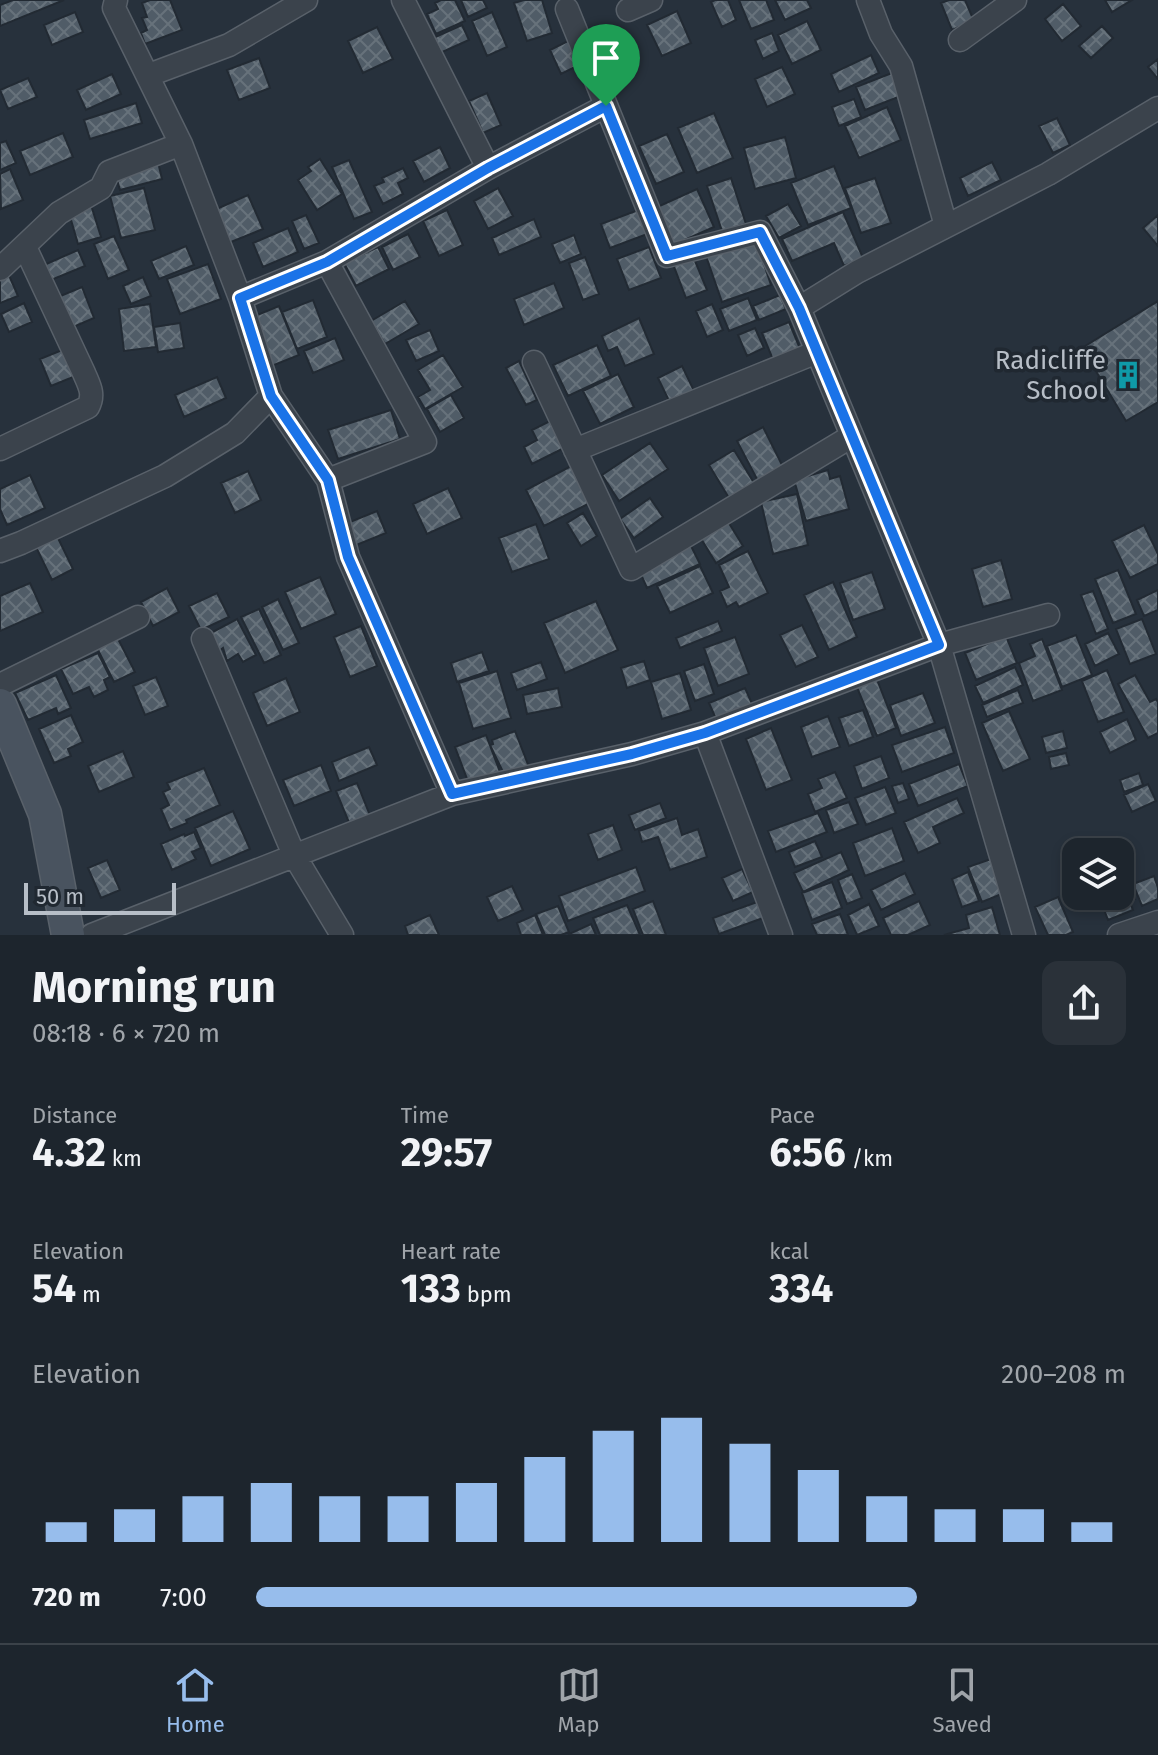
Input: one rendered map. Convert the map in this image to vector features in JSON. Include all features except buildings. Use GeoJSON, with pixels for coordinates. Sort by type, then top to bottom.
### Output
{"type":"FeatureCollection","features":[{"type":"Feature","properties":{"kind":"street"},"geometry":{"type":"LineString","coordinates":[[116,0],[114,8],[181,144],[240,298],[271,396],[328,480],[348,557],[452,794]]}},
{"type":"Feature","properties":{"kind":"street"},"geometry":{"type":"LineString","coordinates":[[149,75],[229,45],[306,0]]}},
{"type":"Feature","properties":{"kind":"street"},"geometry":{"type":"LineString","coordinates":[[403,0],[488,168]]}},
{"type":"Feature","properties":{"kind":"street"},"geometry":{"type":"LineString","coordinates":[[628,10],[651,0]]}},
{"type":"Feature","properties":{"kind":"street"},"geometry":{"type":"LineString","coordinates":[[868,0],[881,34],[901,66],[946,226]]}},
{"type":"Feature","properties":{"kind":"street"},"geometry":{"type":"LineString","coordinates":[[960,40],[1015,0]]}},
{"type":"Feature","properties":{"kind":"street"},"geometry":{"type":"LineString","coordinates":[[567,9],[667,256],[760,232],[799,308],[939,645],[1024,935]]}},
{"type":"Feature","properties":{"kind":"street"},"geometry":{"type":"LineString","coordinates":[[240,298],[327,262],[488,168],[606,106]]}},
{"type":"Feature","properties":{"kind":"street"},"geometry":{"type":"LineString","coordinates":[[799,308],[857,272],[1048,174],[1158,108]]}},
{"type":"Feature","properties":{"kind":"street"},"geometry":{"type":"LineString","coordinates":[[0,269],[59,213],[101,188],[109,172],[181,144]]}},
{"type":"Feature","properties":{"kind":"street"},"geometry":{"type":"LineString","coordinates":[[0,449],[88,407],[92,400],[92,391],[25,247]]}},
{"type":"Feature","properties":{"kind":"street"},"geometry":{"type":"LineString","coordinates":[[327,262],[425,442],[328,480]]}},
{"type":"Feature","properties":{"kind":"street"},"geometry":{"type":"LineString","coordinates":[[575,450],[817,352]]}},
{"type":"Feature","properties":{"kind":"street"},"geometry":{"type":"LineString","coordinates":[[534,362],[631,569],[852,436]]}},
{"type":"Feature","properties":{"kind":"street"},"geometry":{"type":"LineString","coordinates":[[0,551],[165,476],[235,433],[271,396]]}},
{"type":"Feature","properties":{"kind":"street"},"geometry":{"type":"LineString","coordinates":[[92,935],[452,794],[632,754],[705,733],[939,645],[1048,615]]}},
{"type":"Feature","properties":{"kind":"street"},"geometry":{"type":"LineString","coordinates":[[0,685],[138,617]]}},
{"type":"Feature","properties":{"kind":"street"},"geometry":{"type":"LineString","coordinates":[[203,639],[294,855],[342,935]]}},
{"type":"Feature","properties":{"kind":"street"},"geometry":{"type":"LineString","coordinates":[[0,705],[45,814],[68,935]]}},
{"type":"Feature","properties":{"kind":"street"},"geometry":{"type":"LineString","coordinates":[[705,733],[781,935]]}},
{"type":"Feature","properties":{"kind":"street"},"geometry":{"type":"LineString","coordinates":[[1119,935],[1158,922]]}},
{"type":"Feature","properties":{"kind":"place","name":"Radicliffe School"},"geometry":{"type":"Point","coordinates":[1128,375]}},
{"type":"Feature","properties":{"kind":"route"},"geometry":{"type":"LineString","coordinates":[[606,106],[667,256],[760,232],[799,308],[939,645],[705,733],[632,754],[452,794],[348,557],[328,480],[271,396],[240,298],[327,262],[488,168],[606,106]]}}]}
